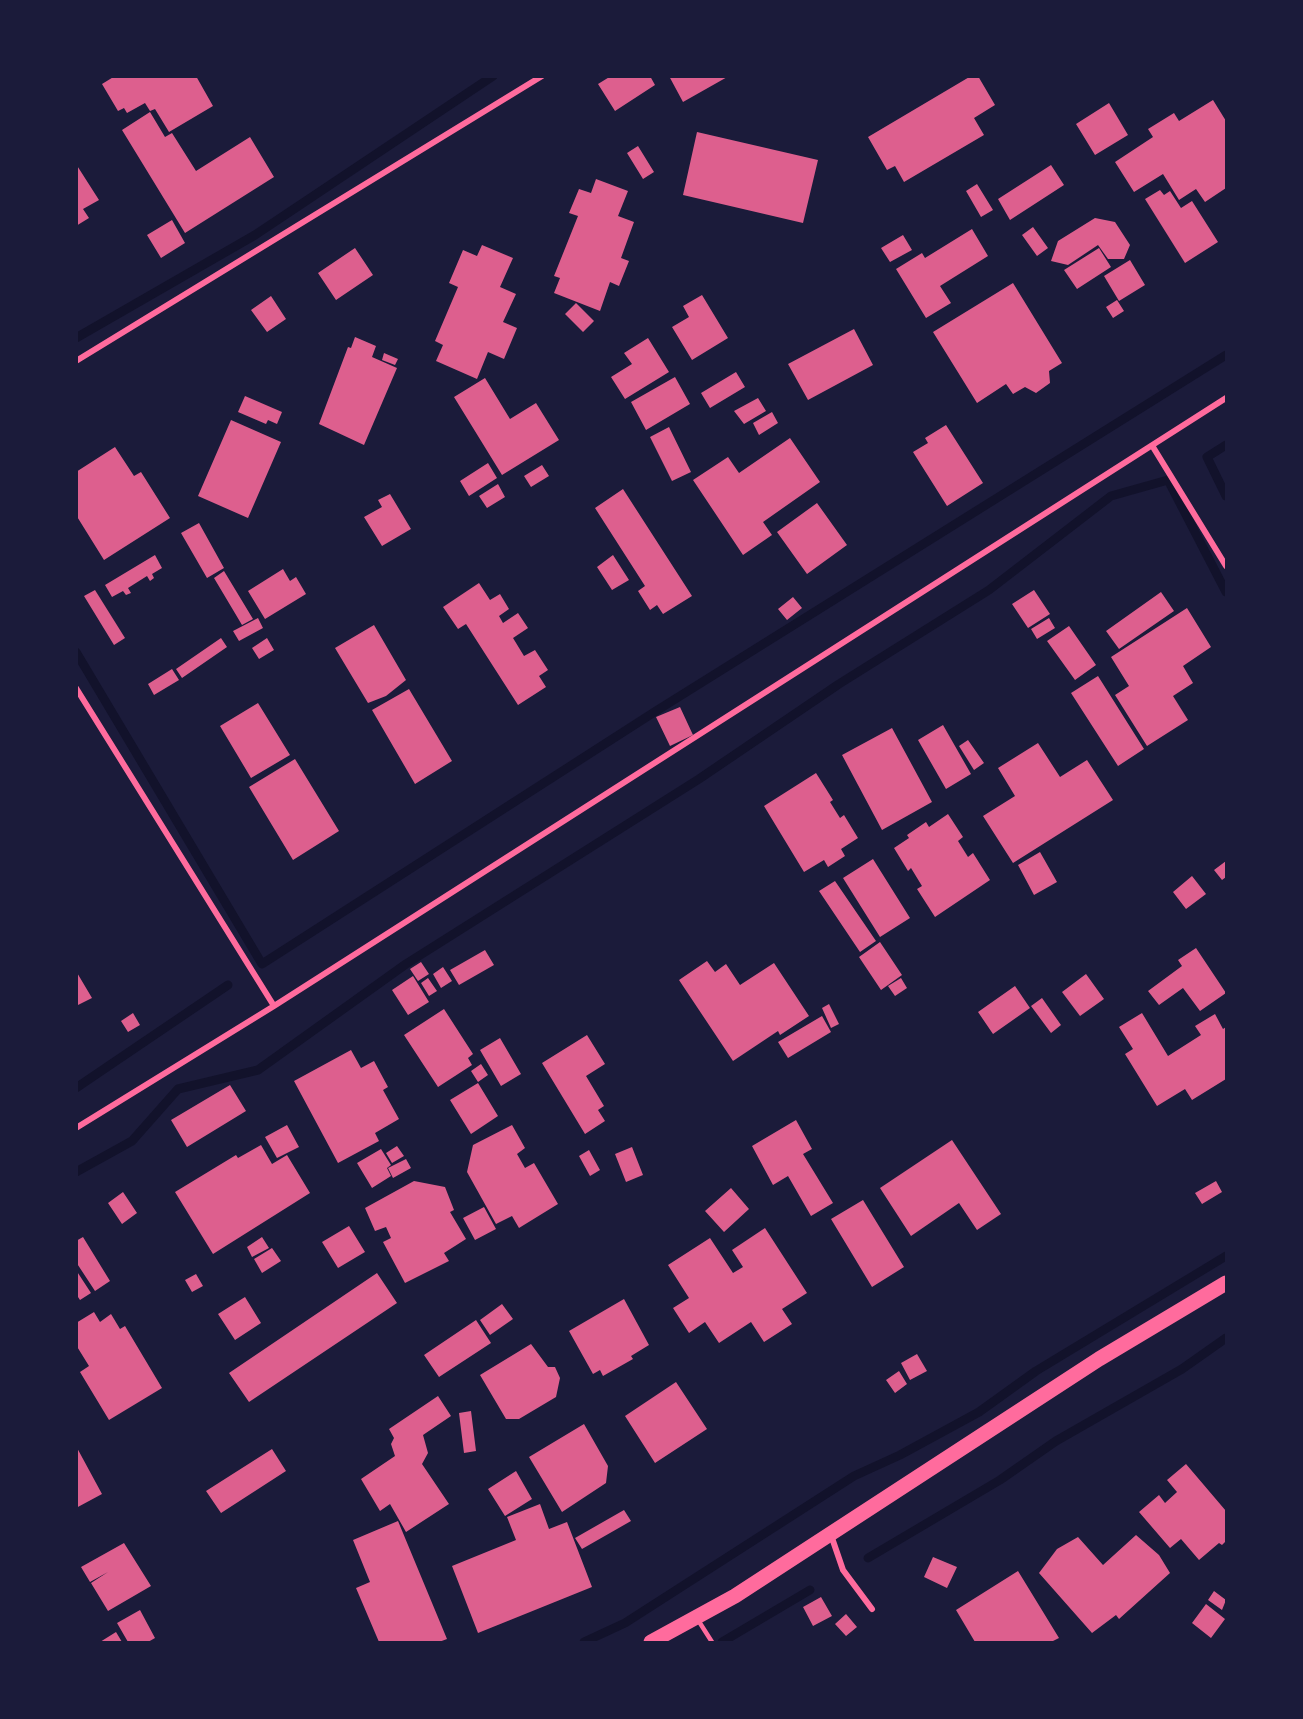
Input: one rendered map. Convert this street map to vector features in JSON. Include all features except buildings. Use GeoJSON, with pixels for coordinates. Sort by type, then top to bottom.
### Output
{"type":"FeatureCollection","features":[{"type":"Feature","properties":{"kind":"main road"},"geometry":{"type":"LineString","coordinates":[[651,1642],[696,1618],[831,1534],[1099,1359],[1227,1283]]}},
{"type":"Feature","properties":{"kind":"street"},"geometry":{"type":"LineString","coordinates":[[76,361],[542,76]]}},
{"type":"Feature","properties":{"kind":"street"},"geometry":{"type":"LineString","coordinates":[[76,1128],[274,1006],[1227,398]]}},
{"type":"Feature","properties":{"kind":"street"},"geometry":{"type":"LineString","coordinates":[[1153,447],[1227,566]]}},
{"type":"Feature","properties":{"kind":"street"},"geometry":{"type":"LineString","coordinates":[[76,688],[274,1006]]}},
{"type":"Feature","properties":{"kind":"street"},"geometry":{"type":"LineString","coordinates":[[831,1534],[843,1570],[872,1609]]}},
{"type":"Feature","properties":{"kind":"lane"},"geometry":{"type":"LineString","coordinates":[[696,1618],[712,1642]]}},
{"type":"Feature","properties":{"kind":"waterway"},"geometry":{"type":"LineString","coordinates":[[76,338],[255,235],[493,76]]}},
{"type":"Feature","properties":{"kind":"waterway"},"geometry":{"type":"LineString","coordinates":[[76,652],[262,964],[656,711],[1226,355]]}},
{"type":"Feature","properties":{"kind":"waterway"},"geometry":{"type":"LineString","coordinates":[[1226,445],[1207,457],[1226,496]]}},
{"type":"Feature","properties":{"kind":"waterway"},"geometry":{"type":"LineString","coordinates":[[76,1172],[132,1141],[178,1089],[258,1070],[406,964],[699,779],[839,684],[989,590],[1111,496],[1168,480],[1226,592]]}},
{"type":"Feature","properties":{"kind":"waterway"},"geometry":{"type":"LineString","coordinates":[[76,1088],[228,985]]}},
{"type":"Feature","properties":{"kind":"waterway"},"geometry":{"type":"LineString","coordinates":[[584,1642],[625,1623],[854,1476],[900,1455],[979,1412],[1036,1371],[1226,1256]]}},
{"type":"Feature","properties":{"kind":"waterway"},"geometry":{"type":"LineString","coordinates":[[868,1558],[1000,1480],[1056,1441],[1182,1369],[1226,1338]]}},
{"type":"Feature","properties":{"kind":"waterway"},"geometry":{"type":"LineString","coordinates":[[722,1642],[810,1590]]}}]}
